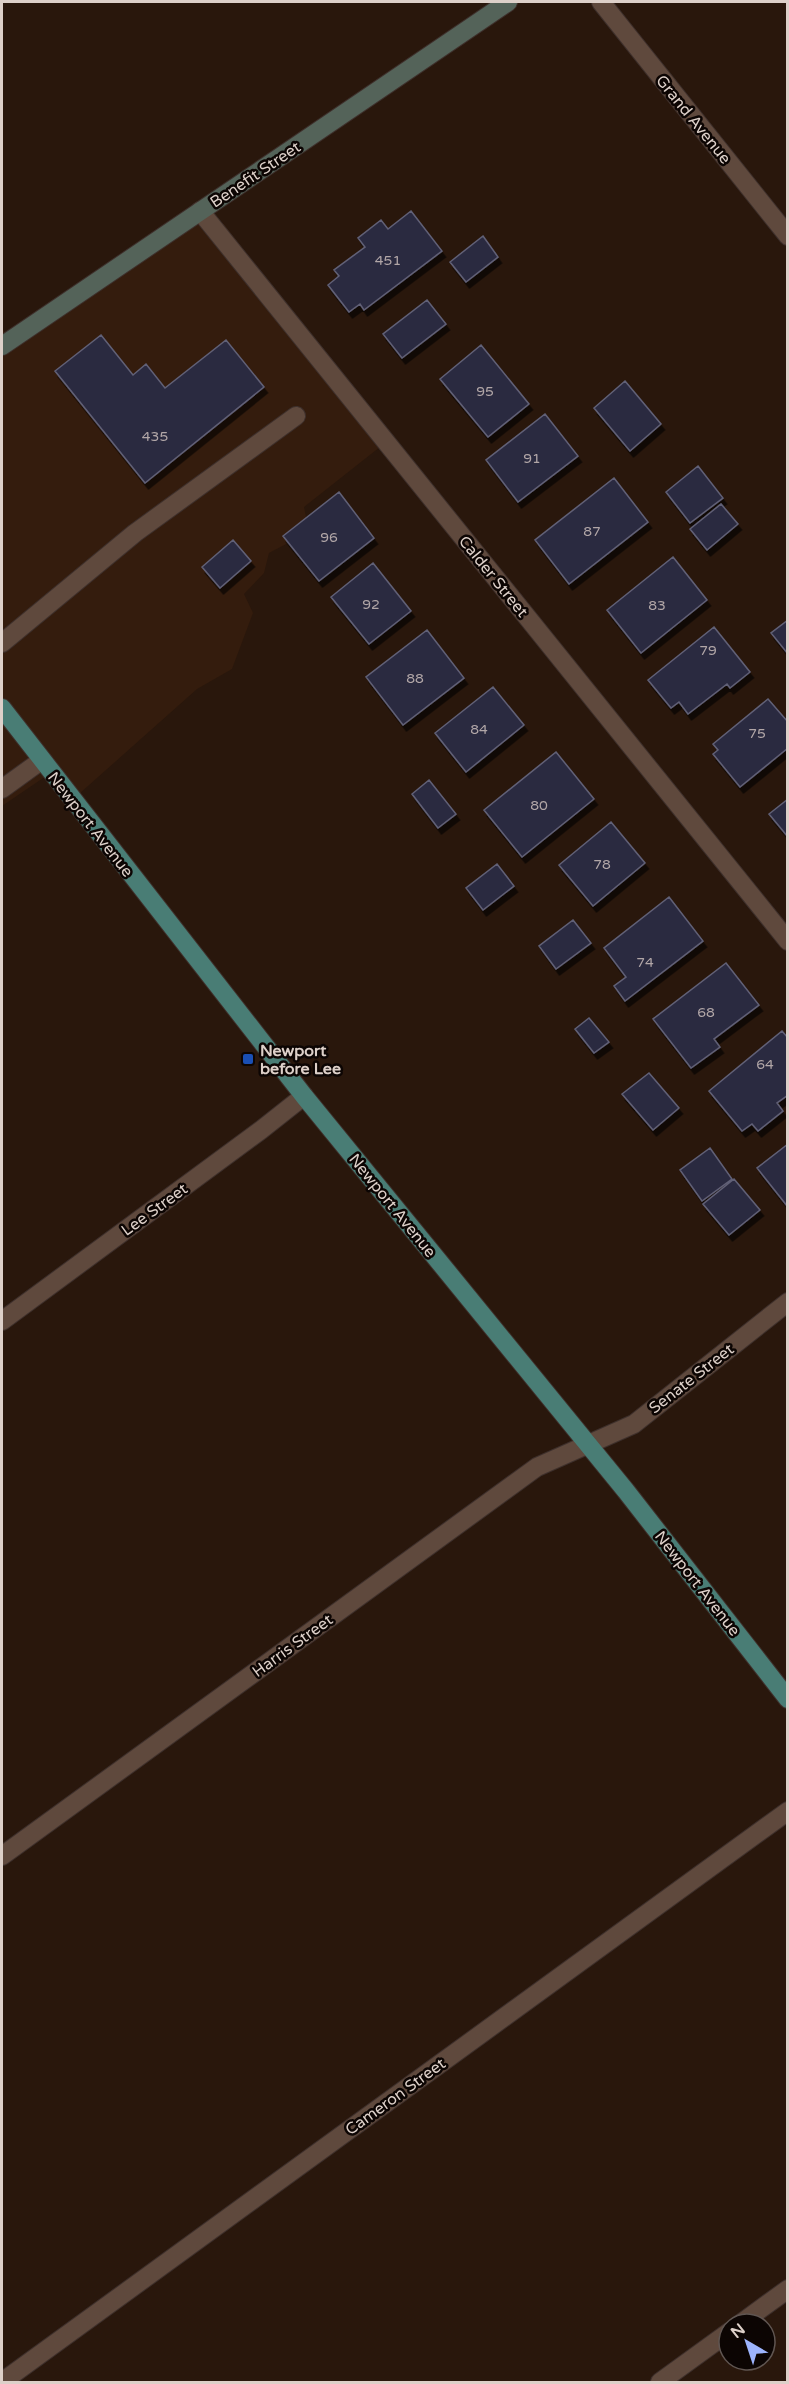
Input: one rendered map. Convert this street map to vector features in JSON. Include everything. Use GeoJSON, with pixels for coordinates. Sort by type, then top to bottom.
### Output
{"type":"FeatureCollection","features":[{"type":"Feature","properties":{"kind":"main road","name":"Newport Avenue"},"geometry":{"type":"LineString","coordinates":[[2,708],[304,1096],[588,1445],[788,1699]]}},
{"type":"Feature","properties":{"kind":"street","name":"Benefit Street"},"geometry":{"type":"LineString","coordinates":[[2,346],[508,2]]}},
{"type":"Feature","properties":{"kind":"street","name":"Grand Avenue"},"geometry":{"type":"LineString","coordinates":[[601,2],[788,236]]}},
{"type":"Feature","properties":{"kind":"street","name":"Calder Street"},"geometry":{"type":"LineString","coordinates":[[200,211],[788,941]]}},
{"type":"Feature","properties":{"kind":"street"},"geometry":{"type":"LineString","coordinates":[[2,643],[135,533],[296,416]]}},
{"type":"Feature","properties":{"kind":"street"},"geometry":{"type":"LineString","coordinates":[[2,789],[42,760]]}},
{"type":"Feature","properties":{"kind":"street","name":"Lee Street"},"geometry":{"type":"LineString","coordinates":[[2,1321],[304,1096]]}},
{"type":"Feature","properties":{"kind":"street","name":"Senate Street"},"geometry":{"type":"LineString","coordinates":[[588,1445],[634,1424],[788,1302]]}},
{"type":"Feature","properties":{"kind":"street","name":"Harris Street"},"geometry":{"type":"LineString","coordinates":[[2,1856],[537,1467],[588,1445]]}},
{"type":"Feature","properties":{"kind":"street","name":"Cameron Street"},"geometry":{"type":"LineString","coordinates":[[2,2382],[788,1810]]}},
{"type":"Feature","properties":{"kind":"street"},"geometry":{"type":"LineString","coordinates":[[756,2312],[788,2289]]}},
{"type":"Feature","properties":{"kind":"street"},"geometry":{"type":"LineString","coordinates":[[660,2382],[717,2341]]}},
{"type":"Feature","properties":{"kind":"shaded area"},"geometry":{"type":"Polygon","coordinates":[[[207,217],[224,224],[386,437],[385,443],[304,507],[309,532],[269,553],[264,573],[244,594],[253,613],[232,669],[197,689],[79,794],[52,772],[2,806],[2,328],[15,346],[38,333],[207,217]]]}},
{"type":"Feature","properties":{"kind":"building"},"geometry":{"type":"Polygon","coordinates":[[[411,211],[442,251],[364,310],[360,304],[349,312],[328,285],[339,276],[334,270],[365,247],[358,238],[381,220],[388,229],[411,211]]]}},
{"type":"Feature","properties":{"kind":"building"},"geometry":{"type":"Polygon","coordinates":[[[483,236],[498,257],[466,282],[450,262],[483,236]]]}},
{"type":"Feature","properties":{"kind":"building"},"geometry":{"type":"Polygon","coordinates":[[[427,300],[446,324],[402,358],[383,334],[427,300]]]}},
{"type":"Feature","properties":{"kind":"building"},"geometry":{"type":"Polygon","coordinates":[[[101,335],[133,375],[146,364],[165,388],[226,340],[264,387],[145,483],[55,371],[101,335]]]}},
{"type":"Feature","properties":{"kind":"building"},"geometry":{"type":"Polygon","coordinates":[[[481,345],[529,404],[488,437],[440,379],[481,345]]]}},
{"type":"Feature","properties":{"kind":"building"},"geometry":{"type":"Polygon","coordinates":[[[625,381],[661,424],[630,451],[594,408],[625,381]]]}},
{"type":"Feature","properties":{"kind":"building"},"geometry":{"type":"Polygon","coordinates":[[[545,414],[578,456],[518,502],[486,460],[545,414]]]}},
{"type":"Feature","properties":{"kind":"building"},"geometry":{"type":"Polygon","coordinates":[[[698,466],[723,498],[690,523],[666,492],[698,466]]]}},
{"type":"Feature","properties":{"kind":"building"},"geometry":{"type":"Polygon","coordinates":[[[614,478],[648,522],[569,584],[535,540],[614,478]]]}},
{"type":"Feature","properties":{"kind":"building"},"geometry":{"type":"Polygon","coordinates":[[[339,492],[374,538],[319,581],[283,536],[339,492]]]}},
{"type":"Feature","properties":{"kind":"building"},"geometry":{"type":"Polygon","coordinates":[[[721,504],[738,524],[707,550],[690,529],[721,504]]]}},
{"type":"Feature","properties":{"kind":"building"},"geometry":{"type":"Polygon","coordinates":[[[233,540],[251,561],[220,588],[202,567],[233,540]]]}},
{"type":"Feature","properties":{"kind":"building"},"geometry":{"type":"Polygon","coordinates":[[[673,557],[707,600],[641,653],[607,610],[673,557]]]}},
{"type":"Feature","properties":{"kind":"building"},"geometry":{"type":"Polygon","coordinates":[[[373,563],[411,611],[369,644],[331,597],[373,563]]]}},
{"type":"Feature","properties":{"kind":"building"},"geometry":{"type":"Polygon","coordinates":[[[788,620],[788,654],[771,633],[788,620]]]}},
{"type":"Feature","properties":{"kind":"building"},"geometry":{"type":"Polygon","coordinates":[[[714,627],[750,672],[730,688],[727,684],[688,714],[679,702],[671,708],[648,680],[714,627]]]}},
{"type":"Feature","properties":{"kind":"building"},"geometry":{"type":"Polygon","coordinates":[[[427,630],[464,678],[403,725],[366,677],[427,630]]]}},
{"type":"Feature","properties":{"kind":"building"},"geometry":{"type":"Polygon","coordinates":[[[493,687],[524,725],[466,772],[435,733],[493,687]]]}},
{"type":"Feature","properties":{"kind":"building"},"geometry":{"type":"Polygon","coordinates":[[[768,699],[788,722],[788,748],[740,787],[713,754],[718,750],[713,744],[768,699]]]}},
{"type":"Feature","properties":{"kind":"building"},"geometry":{"type":"Polygon","coordinates":[[[556,752],[594,799],[522,857],[484,810],[556,752]]]}},
{"type":"Feature","properties":{"kind":"building"},"geometry":{"type":"Polygon","coordinates":[[[429,780],[456,814],[438,828],[412,794],[429,780]]]}},
{"type":"Feature","properties":{"kind":"building"},"geometry":{"type":"Polygon","coordinates":[[[788,799],[788,837],[769,814],[788,799]]]}},
{"type":"Feature","properties":{"kind":"building"},"geometry":{"type":"Polygon","coordinates":[[[611,822],[645,863],[593,906],[559,865],[611,822]]]}},
{"type":"Feature","properties":{"kind":"building"},"geometry":{"type":"Polygon","coordinates":[[[497,864],[514,886],[483,910],[466,888],[497,864]]]}},
{"type":"Feature","properties":{"kind":"building"},"geometry":{"type":"Polygon","coordinates":[[[669,897],[703,941],[625,1001],[614,986],[626,977],[604,948],[669,897]]]}},
{"type":"Feature","properties":{"kind":"building"},"geometry":{"type":"Polygon","coordinates":[[[573,920],[591,943],[556,969],[539,946],[573,920]]]}},
{"type":"Feature","properties":{"kind":"building"},"geometry":{"type":"Polygon","coordinates":[[[726,963],[759,1005],[714,1039],[720,1047],[691,1068],[653,1019],[726,963]]]}},
{"type":"Feature","properties":{"kind":"building"},"geometry":{"type":"Polygon","coordinates":[[[589,1018],[609,1042],[594,1053],[575,1029],[589,1018]]]}},
{"type":"Feature","properties":{"kind":"building"},"geometry":{"type":"Polygon","coordinates":[[[782,1031],[788,1038],[788,1095],[777,1103],[783,1111],[758,1131],[752,1124],[742,1131],[709,1091],[782,1031]]]}},
{"type":"Feature","properties":{"kind":"building"},"geometry":{"type":"Polygon","coordinates":[[[649,1073],[679,1108],[653,1130],[622,1094],[649,1073]]]}},
{"type":"Feature","properties":{"kind":"building"},"geometry":{"type":"Polygon","coordinates":[[[788,1144],[788,1207],[757,1168],[788,1144]]]}},
{"type":"Feature","properties":{"kind":"building"},"geometry":{"type":"Polygon","coordinates":[[[710,1148],[732,1179],[702,1201],[680,1170],[710,1148]]]}},
{"type":"Feature","properties":{"kind":"building"},"geometry":{"type":"Polygon","coordinates":[[[734,1179],[760,1210],[729,1235],[703,1204],[734,1179]]]}},
{"type":"Feature","properties":{"kind":"place","name":"Newport before Lee"},"geometry":{"type":"Point","coordinates":[248,1059]}}]}
